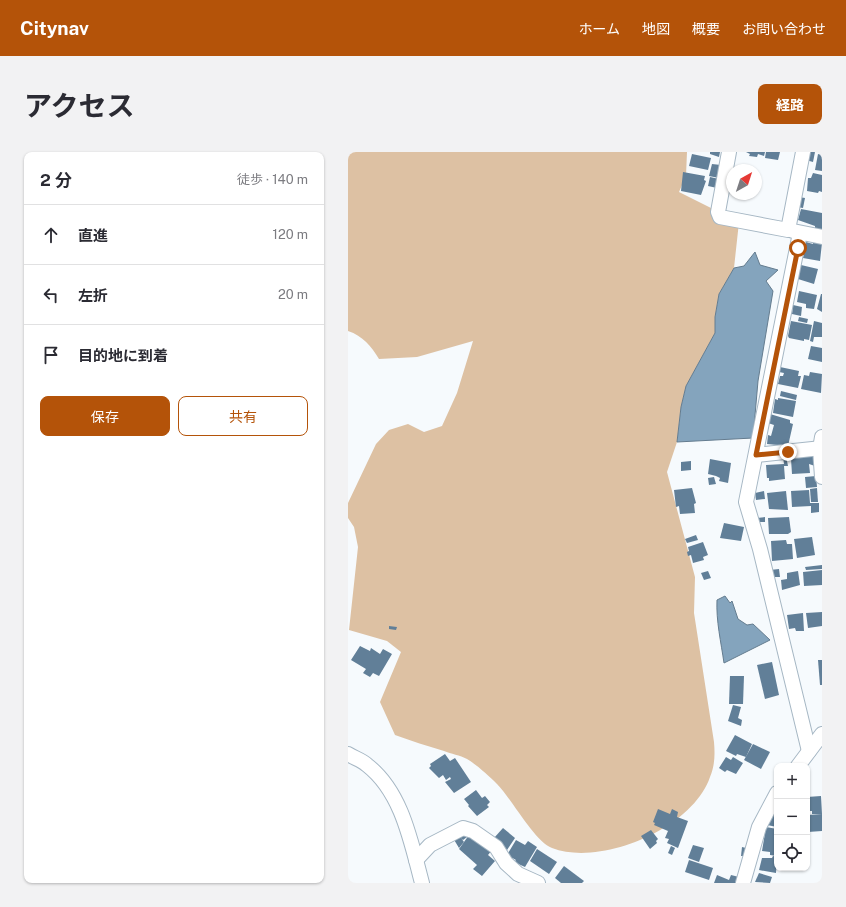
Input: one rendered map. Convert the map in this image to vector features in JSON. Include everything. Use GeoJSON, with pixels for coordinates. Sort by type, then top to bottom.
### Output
{"type":"FeatureCollection","features":[{"type":"Feature","properties":{"kind":"street"},"geometry":{"type":"LineString","coordinates":[[729,152],[718,212],[720,217],[822,237]]}},
{"type":"Feature","properties":{"kind":"street"},"geometry":{"type":"LineString","coordinates":[[803,152],[794,231],[756,455],[746,502],[760,550],[809,751]]}},
{"type":"Feature","properties":{"kind":"street"},"geometry":{"type":"LineString","coordinates":[[756,455],[821,445],[822,477]]}},
{"type":"Feature","properties":{"kind":"street"},"geometry":{"type":"LineString","coordinates":[[800,763],[822,734]]}},
{"type":"Feature","properties":{"kind":"street"},"geometry":{"type":"LineString","coordinates":[[348,754],[366,764],[385,783],[398,805],[422,883]]}},
{"type":"Feature","properties":{"kind":"street"},"geometry":{"type":"LineString","coordinates":[[743,883],[759,827],[774,798]]}},
{"type":"Feature","properties":{"kind":"street"},"geometry":{"type":"LineString","coordinates":[[416,860],[430,845],[463,828],[473,831],[496,847],[506,863],[518,874],[538,883]]}},
{"type":"Feature","properties":{"kind":"shaded area"},"geometry":{"type":"Polygon","coordinates":[[[348,152],[687,152],[686,176],[679,192],[739,222],[734,268],[719,294],[715,317],[715,333],[686,386],[681,407],[677,442],[667,472],[695,577],[694,613],[714,742],[714,764],[712,773],[700,795],[685,812],[665,827],[643,839],[619,847],[595,852],[572,852],[552,848],[545,844],[531,829],[497,784],[475,764],[461,756],[395,735],[380,702],[401,652],[387,641],[349,630],[358,547],[354,527],[348,518],[348,503],[376,444],[389,430],[408,424],[424,432],[442,426],[457,393],[473,341],[417,357],[379,359],[366,342],[348,331],[348,152]]]}},
{"type":"Feature","properties":{"kind":"water"},"geometry":{"type":"Polygon","coordinates":[[[755,252],[760,265],[778,270],[766,281],[773,291],[758,381],[753,438],[677,442],[681,407],[686,386],[715,333],[715,317],[719,294],[734,268],[744,266],[755,252]]]}},
{"type":"Feature","properties":{"kind":"water"},"geometry":{"type":"Polygon","coordinates":[[[725,596],[730,603],[732,601],[738,619],[747,625],[753,624],[770,640],[724,663],[718,624],[717,600],[725,596]]]}},
{"type":"Feature","properties":{"kind":"building"},"geometry":{"type":"Polygon","coordinates":[[[710,152],[720,152],[719,157],[710,154],[710,152]]]}},
{"type":"Feature","properties":{"kind":"building"},"geometry":{"type":"Polygon","coordinates":[[[746,152],[765,152],[764,156],[758,154],[757,157],[749,156],[750,154],[746,152]]]}},
{"type":"Feature","properties":{"kind":"building"},"geometry":{"type":"Polygon","coordinates":[[[766,152],[780,152],[778,160],[765,158],[766,152]]]}},
{"type":"Feature","properties":{"kind":"building"},"geometry":{"type":"Polygon","coordinates":[[[807,152],[815,152],[813,162],[806,160],[807,152]]]}},
{"type":"Feature","properties":{"kind":"building"},"geometry":{"type":"Polygon","coordinates":[[[692,154],[711,158],[708,170],[689,166],[692,154]]]}},
{"type":"Feature","properties":{"kind":"building"},"geometry":{"type":"Polygon","coordinates":[[[818,154],[822,155],[822,171],[815,170],[818,154]]]}},
{"type":"Feature","properties":{"kind":"building"},"geometry":{"type":"Polygon","coordinates":[[[712,164],[721,165],[719,178],[709,176],[712,164]]]}},
{"type":"Feature","properties":{"kind":"building"},"geometry":{"type":"Polygon","coordinates":[[[683,172],[705,176],[704,180],[706,181],[701,195],[681,191],[683,172]]]}},
{"type":"Feature","properties":{"kind":"building"},"geometry":{"type":"Polygon","coordinates":[[[813,173],[822,175],[822,192],[819,191],[818,193],[807,191],[808,178],[811,178],[813,173]]]}},
{"type":"Feature","properties":{"kind":"building"},"geometry":{"type":"Polygon","coordinates":[[[710,177],[719,179],[717,188],[708,186],[710,177]]]}},
{"type":"Feature","properties":{"kind":"building"},"geometry":{"type":"Polygon","coordinates":[[[799,197],[805,198],[803,208],[797,207],[799,197]]]}},
{"type":"Feature","properties":{"kind":"building"},"geometry":{"type":"Polygon","coordinates":[[[801,209],[822,213],[822,231],[815,230],[815,226],[798,220],[801,209]]]}},
{"type":"Feature","properties":{"kind":"building"},"geometry":{"type":"Polygon","coordinates":[[[813,240],[822,243],[820,261],[803,258],[806,242],[813,244],[813,240]]]}},
{"type":"Feature","properties":{"kind":"building"},"geometry":{"type":"Polygon","coordinates":[[[801,265],[818,269],[814,284],[798,279],[801,265]]]}},
{"type":"Feature","properties":{"kind":"building"},"geometry":{"type":"Polygon","coordinates":[[[799,291],[817,295],[814,309],[806,308],[806,304],[797,302],[799,291]]]}},
{"type":"Feature","properties":{"kind":"building"},"geometry":{"type":"Polygon","coordinates":[[[822,294],[822,312],[817,309],[822,294]]]}},
{"type":"Feature","properties":{"kind":"building"},"geometry":{"type":"Polygon","coordinates":[[[793,305],[802,307],[801,316],[792,314],[793,305]]]}},
{"type":"Feature","properties":{"kind":"building"},"geometry":{"type":"Polygon","coordinates":[[[799,317],[808,319],[807,323],[798,321],[799,317]]]}},
{"type":"Feature","properties":{"kind":"building"},"geometry":{"type":"Polygon","coordinates":[[[791,321],[812,325],[809,340],[804,339],[804,341],[789,338],[788,336],[791,321]]]}},
{"type":"Feature","properties":{"kind":"building"},"geometry":{"type":"Polygon","coordinates":[[[814,321],[822,323],[822,337],[814,337],[813,342],[810,341],[814,321]]]}},
{"type":"Feature","properties":{"kind":"building"},"geometry":{"type":"Polygon","coordinates":[[[811,346],[822,348],[822,362],[808,359],[811,346]]]}},
{"type":"Feature","properties":{"kind":"building"},"geometry":{"type":"Polygon","coordinates":[[[780,367],[799,371],[798,376],[801,376],[798,388],[778,384],[780,376],[783,376],[784,373],[779,372],[780,367]]]}},
{"type":"Feature","properties":{"kind":"building"},"geometry":{"type":"Polygon","coordinates":[[[810,372],[822,374],[821,393],[801,389],[804,375],[809,376],[810,372]]]}},
{"type":"Feature","properties":{"kind":"building"},"geometry":{"type":"Polygon","coordinates":[[[781,391],[797,395],[796,400],[780,396],[781,391]]]}},
{"type":"Feature","properties":{"kind":"building"},"geometry":{"type":"Polygon","coordinates":[[[778,398],[796,401],[793,417],[773,413],[775,399],[778,400],[778,398]]]}},
{"type":"Feature","properties":{"kind":"building"},"geometry":{"type":"Polygon","coordinates":[[[770,414],[790,420],[790,423],[793,424],[788,446],[767,444],[768,435],[771,436],[774,425],[768,423],[770,414]]]}},
{"type":"Feature","properties":{"kind":"building"},"geometry":{"type":"Polygon","coordinates":[[[811,455],[815,466],[809,464],[810,473],[792,474],[791,459],[789,460],[788,456],[811,455]]]}},
{"type":"Feature","properties":{"kind":"building"},"geometry":{"type":"Polygon","coordinates":[[[786,456],[788,466],[784,466],[785,479],[769,481],[769,478],[767,478],[766,465],[784,464],[783,457],[786,456]]]}},
{"type":"Feature","properties":{"kind":"building"},"geometry":{"type":"Polygon","coordinates":[[[710,459],[731,463],[728,483],[719,481],[720,478],[708,474],[710,459]]]}},
{"type":"Feature","properties":{"kind":"building"},"geometry":{"type":"Polygon","coordinates":[[[691,461],[691,470],[681,471],[681,462],[691,461]]]}},
{"type":"Feature","properties":{"kind":"building"},"geometry":{"type":"Polygon","coordinates":[[[816,476],[817,487],[806,488],[805,477],[816,476]]]}},
{"type":"Feature","properties":{"kind":"building"},"geometry":{"type":"Polygon","coordinates":[[[714,477],[716,484],[709,485],[708,478],[714,477]]]}},
{"type":"Feature","properties":{"kind":"building"},"geometry":{"type":"Polygon","coordinates":[[[692,488],[696,503],[694,504],[695,513],[680,514],[679,506],[676,507],[674,490],[692,488]]]}},
{"type":"Feature","properties":{"kind":"building"},"geometry":{"type":"Polygon","coordinates":[[[817,488],[818,502],[811,502],[810,489],[817,488]]]}},
{"type":"Feature","properties":{"kind":"building"},"geometry":{"type":"Polygon","coordinates":[[[809,490],[810,503],[819,503],[819,512],[811,513],[811,506],[792,507],[791,491],[809,490]]]}},
{"type":"Feature","properties":{"kind":"building"},"geometry":{"type":"Polygon","coordinates":[[[764,491],[765,499],[756,500],[755,493],[764,491]]]}},
{"type":"Feature","properties":{"kind":"building"},"geometry":{"type":"Polygon","coordinates":[[[786,491],[788,510],[769,509],[767,493],[786,491]]]}},
{"type":"Feature","properties":{"kind":"building"},"geometry":{"type":"Polygon","coordinates":[[[765,517],[765,522],[757,522],[757,518],[765,517]]]}},
{"type":"Feature","properties":{"kind":"building"},"geometry":{"type":"Polygon","coordinates":[[[789,517],[791,532],[788,534],[769,534],[768,518],[789,517]]]}},
{"type":"Feature","properties":{"kind":"building"},"geometry":{"type":"Polygon","coordinates":[[[724,523],[744,527],[741,541],[720,538],[724,523]]]}},
{"type":"Feature","properties":{"kind":"building"},"geometry":{"type":"Polygon","coordinates":[[[696,535],[698,540],[687,543],[685,539],[696,535]]]}},
{"type":"Feature","properties":{"kind":"building"},"geometry":{"type":"Polygon","coordinates":[[[812,537],[815,555],[797,558],[794,539],[812,537]]]}},
{"type":"Feature","properties":{"kind":"building"},"geometry":{"type":"Polygon","coordinates":[[[786,540],[787,544],[792,544],[793,559],[772,561],[771,541],[786,540]]]}},
{"type":"Feature","properties":{"kind":"building"},"geometry":{"type":"Polygon","coordinates":[[[703,542],[708,555],[703,557],[704,560],[693,563],[691,555],[688,556],[688,547],[703,542]]]}},
{"type":"Feature","properties":{"kind":"building"},"geometry":{"type":"Polygon","coordinates":[[[822,565],[822,569],[806,570],[805,567],[822,565]]]}},
{"type":"Feature","properties":{"kind":"building"},"geometry":{"type":"Polygon","coordinates":[[[779,569],[780,577],[771,577],[770,570],[779,569]]]}},
{"type":"Feature","properties":{"kind":"building"},"geometry":{"type":"Polygon","coordinates":[[[822,570],[822,585],[804,586],[803,572],[822,570]]]}},
{"type":"Feature","properties":{"kind":"building"},"geometry":{"type":"Polygon","coordinates":[[[708,571],[711,578],[704,580],[701,573],[708,571]]]}},
{"type":"Feature","properties":{"kind":"building"},"geometry":{"type":"Polygon","coordinates":[[[798,571],[800,585],[782,590],[781,580],[787,579],[787,573],[798,571]]]}},
{"type":"Feature","properties":{"kind":"building"},"geometry":{"type":"Polygon","coordinates":[[[822,612],[822,626],[808,628],[806,613],[822,612]]]}},
{"type":"Feature","properties":{"kind":"building"},"geometry":{"type":"Polygon","coordinates":[[[803,613],[804,631],[796,631],[795,628],[789,629],[787,615],[803,613]]]}},
{"type":"Feature","properties":{"kind":"building"},"geometry":{"type":"Polygon","coordinates":[[[389,626],[397,627],[396,630],[389,629],[389,626]]]}},
{"type":"Feature","properties":{"kind":"building"},"geometry":{"type":"Polygon","coordinates":[[[360,646],[370,651],[371,648],[380,654],[383,649],[392,654],[379,676],[373,673],[370,677],[363,673],[366,669],[351,660],[360,646]]]}},
{"type":"Feature","properties":{"kind":"building"},"geometry":{"type":"Polygon","coordinates":[[[818,660],[822,660],[822,685],[820,685],[818,660]]]}},
{"type":"Feature","properties":{"kind":"building"},"geometry":{"type":"Polygon","coordinates":[[[772,662],[779,695],[765,699],[757,665],[772,662]]]}},
{"type":"Feature","properties":{"kind":"building"},"geometry":{"type":"Polygon","coordinates":[[[730,676],[744,676],[743,704],[729,704],[730,676]]]}},
{"type":"Feature","properties":{"kind":"building"},"geometry":{"type":"Polygon","coordinates":[[[733,705],[741,707],[738,718],[742,720],[741,726],[728,721],[733,705]]]}},
{"type":"Feature","properties":{"kind":"building"},"geometry":{"type":"Polygon","coordinates":[[[735,735],[752,744],[746,757],[737,754],[736,756],[726,751],[735,735]]]}},
{"type":"Feature","properties":{"kind":"building"},"geometry":{"type":"Polygon","coordinates":[[[753,744],[770,752],[761,769],[744,760],[753,744]]]}},
{"type":"Feature","properties":{"kind":"building"},"geometry":{"type":"Polygon","coordinates":[[[445,754],[450,761],[455,758],[471,782],[454,793],[445,782],[451,779],[450,777],[446,780],[443,775],[439,778],[429,768],[431,766],[430,764],[445,754]]]}},
{"type":"Feature","properties":{"kind":"building"},"geometry":{"type":"Polygon","coordinates":[[[726,757],[731,760],[733,757],[743,763],[736,774],[727,770],[725,772],[719,768],[726,757]]]}},
{"type":"Feature","properties":{"kind":"building"},"geometry":{"type":"Polygon","coordinates":[[[476,790],[482,798],[485,796],[490,802],[487,805],[489,807],[477,816],[464,799],[476,790]]]}},
{"type":"Feature","properties":{"kind":"building"},"geometry":{"type":"Polygon","coordinates":[[[821,796],[822,814],[812,814],[812,811],[810,811],[810,797],[821,796]]]}},
{"type":"Feature","properties":{"kind":"building"},"geometry":{"type":"Polygon","coordinates":[[[658,809],[670,814],[672,809],[678,812],[677,817],[688,821],[678,848],[667,843],[669,839],[665,838],[668,831],[654,825],[655,823],[653,822],[658,809]]]}},
{"type":"Feature","properties":{"kind":"building"},"geometry":{"type":"Polygon","coordinates":[[[822,814],[822,831],[810,832],[810,815],[822,814]]]}},
{"type":"Feature","properties":{"kind":"building"},"geometry":{"type":"Polygon","coordinates":[[[770,815],[774,816],[774,826],[767,825],[770,815]]]}},
{"type":"Feature","properties":{"kind":"building"},"geometry":{"type":"Polygon","coordinates":[[[766,827],[774,828],[774,856],[770,855],[770,852],[762,851],[766,827]]]}},
{"type":"Feature","properties":{"kind":"building"},"geometry":{"type":"Polygon","coordinates":[[[503,828],[515,838],[507,850],[494,838],[503,828]]]}},
{"type":"Feature","properties":{"kind":"building"},"geometry":{"type":"Polygon","coordinates":[[[651,830],[658,839],[656,841],[657,843],[650,849],[641,836],[651,830]]]}},
{"type":"Feature","properties":{"kind":"building"},"geometry":{"type":"Polygon","coordinates":[[[464,832],[467,837],[463,840],[461,838],[464,842],[459,848],[453,838],[464,832]]]}},
{"type":"Feature","properties":{"kind":"building"},"geometry":{"type":"Polygon","coordinates":[[[469,835],[492,850],[488,855],[495,861],[482,876],[473,869],[477,865],[459,849],[469,835]]]}},
{"type":"Feature","properties":{"kind":"building"},"geometry":{"type":"Polygon","coordinates":[[[516,840],[525,845],[528,841],[537,847],[525,867],[514,862],[516,860],[507,855],[516,840]]]}},
{"type":"Feature","properties":{"kind":"building"},"geometry":{"type":"Polygon","coordinates":[[[693,845],[704,848],[699,862],[688,858],[693,845]]]}},
{"type":"Feature","properties":{"kind":"building"},"geometry":{"type":"Polygon","coordinates":[[[671,846],[675,848],[672,855],[668,853],[671,846]]]}},
{"type":"Feature","properties":{"kind":"building"},"geometry":{"type":"Polygon","coordinates":[[[742,847],[746,848],[745,856],[741,856],[742,847]]]}},
{"type":"Feature","properties":{"kind":"building"},"geometry":{"type":"Polygon","coordinates":[[[537,849],[557,862],[549,874],[530,861],[537,849]]]}},
{"type":"Feature","properties":{"kind":"building"},"geometry":{"type":"Polygon","coordinates":[[[774,856],[774,871],[776,871],[776,873],[759,870],[762,858],[772,858],[774,856]]]}},
{"type":"Feature","properties":{"kind":"building"},"geometry":{"type":"Polygon","coordinates":[[[689,860],[713,868],[709,880],[685,872],[689,860]]]}},
{"type":"Feature","properties":{"kind":"building"},"geometry":{"type":"Polygon","coordinates":[[[564,866],[584,881],[582,883],[561,883],[555,878],[564,866]]]}},
{"type":"Feature","properties":{"kind":"building"},"geometry":{"type":"Polygon","coordinates":[[[759,873],[772,877],[770,883],[755,882],[759,873]]]}},
{"type":"Feature","properties":{"kind":"building"},"geometry":{"type":"Polygon","coordinates":[[[717,875],[729,880],[731,875],[739,877],[737,883],[714,883],[717,875]]]}},
{"type":"Feature","properties":{"kind":"route"},"geometry":{"type":"LineString","coordinates":[[788,452],[756,455],[798,248]]}}]}
